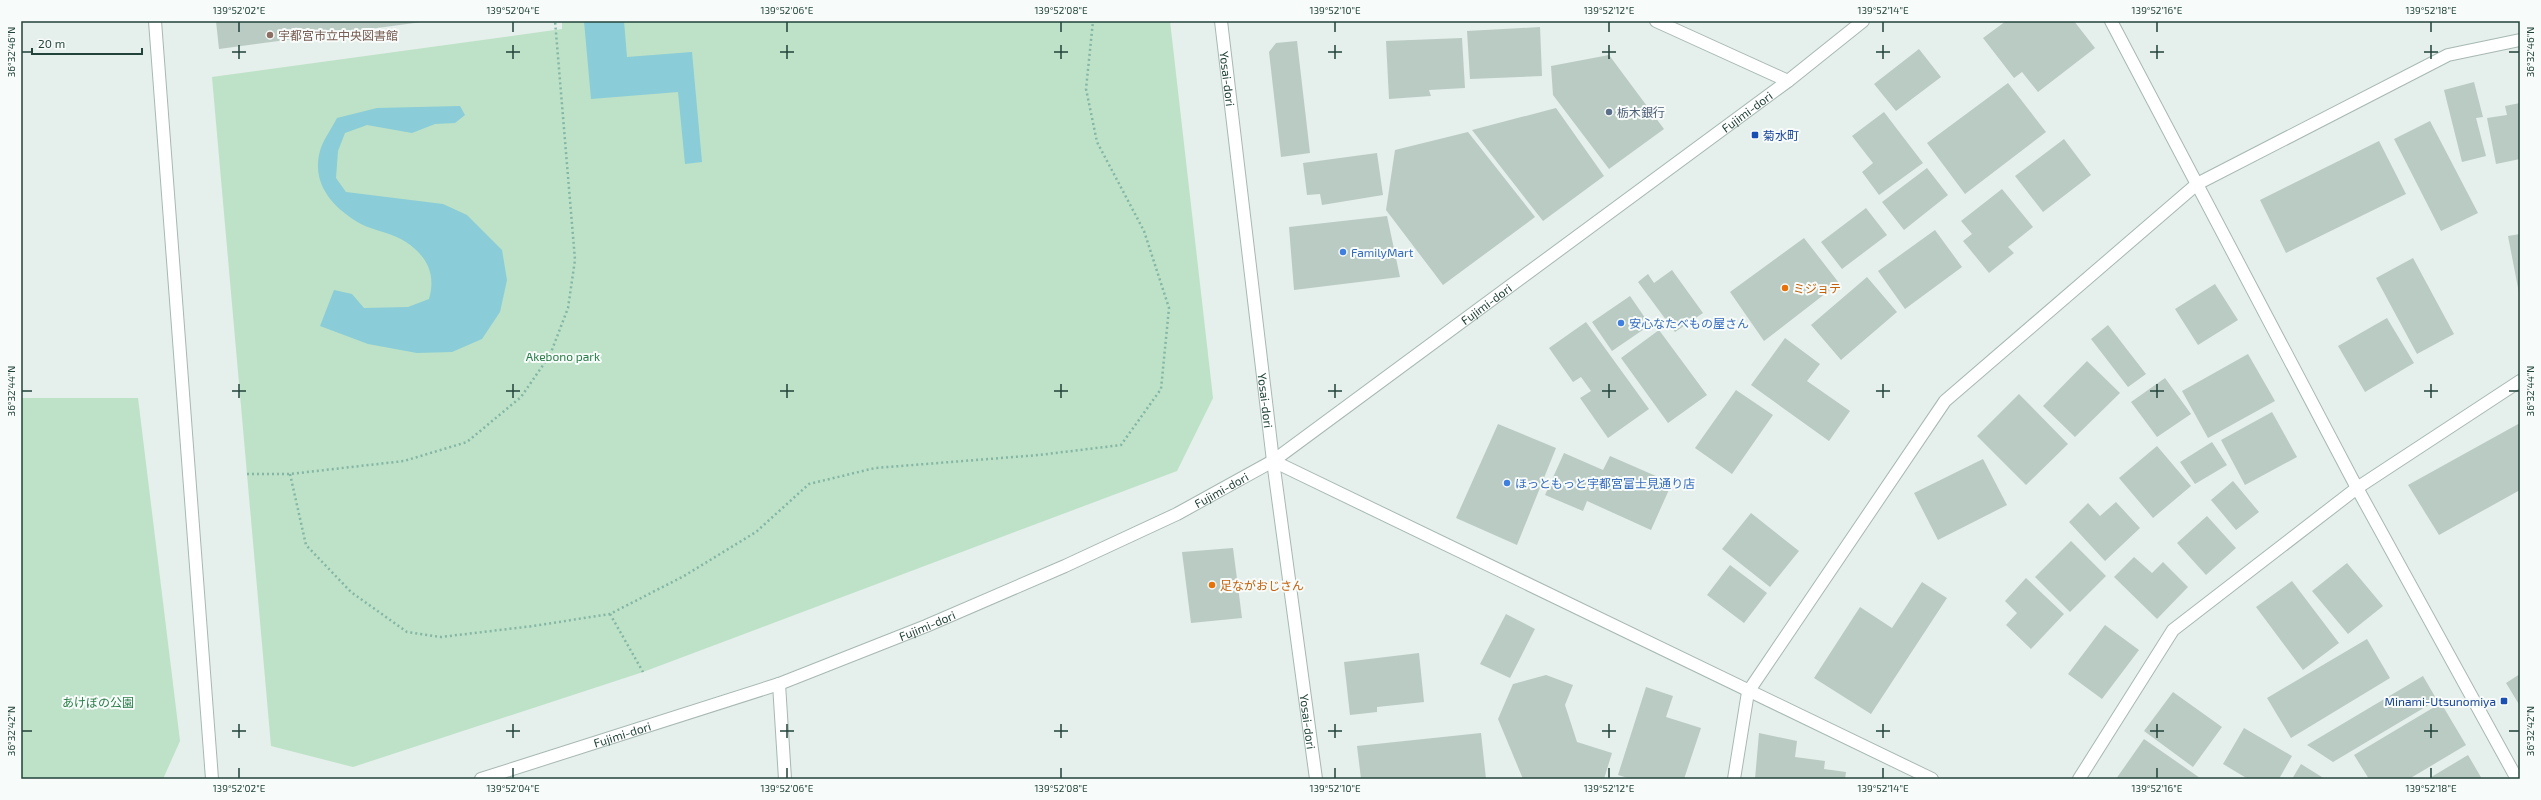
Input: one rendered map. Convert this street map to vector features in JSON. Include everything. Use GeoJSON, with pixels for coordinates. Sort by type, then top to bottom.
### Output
{"type":"FeatureCollection","features":[{"type":"Feature","properties":{"kind":"street"},"geometry":{"type":"LineString","coordinates":[[155,21],[212,779]]}},
{"type":"Feature","properties":{"kind":"street","name":"Yosai-dori"},"geometry":{"type":"LineString","coordinates":[[1224,21],[1273,461],[1316,779]]}},
{"type":"Feature","properties":{"kind":"street"},"geometry":{"type":"LineString","coordinates":[[1656,21],[1788,81]]}},
{"type":"Feature","properties":{"kind":"street","name":"Fujimi-dori"},"geometry":{"type":"LineString","coordinates":[[481,779],[778,684],[926,626],[1065,566],[1177,514],[1273,461],[1788,81],[1863,21]]}},
{"type":"Feature","properties":{"kind":"street"},"geometry":{"type":"LineString","coordinates":[[2111,21],[2357,488],[2517,779]]}},
{"type":"Feature","properties":{"kind":"street"},"geometry":{"type":"LineString","coordinates":[[1734,779],[1748,692],[1945,401],[2197,184],[2448,56],[2520,40]]}},
{"type":"Feature","properties":{"kind":"street"},"geometry":{"type":"LineString","coordinates":[[2079,779],[2173,630],[2357,488],[2520,381]]}},
{"type":"Feature","properties":{"kind":"street"},"geometry":{"type":"LineString","coordinates":[[1273,461],[1748,692],[1932,779]]}},
{"type":"Feature","properties":{"kind":"street"},"geometry":{"type":"LineString","coordinates":[[778,684],[785,779]]}},
{"type":"Feature","properties":{"kind":"path"},"geometry":{"type":"LineString","coordinates":[[247,474],[290,474],[404,461],[467,442],[521,396],[550,355],[568,308],[575,260],[555,21]]}},
{"type":"Feature","properties":{"kind":"path"},"geometry":{"type":"LineString","coordinates":[[290,474],[306,545],[351,592],[407,632],[441,637],[533,626],[610,614],[684,576],[756,532],[809,484],[875,468],[1039,455],[1121,445],[1161,389],[1169,308],[1144,232],[1097,142],[1086,89],[1093,21]]}},
{"type":"Feature","properties":{"kind":"path"},"geometry":{"type":"LineString","coordinates":[[610,614],[643,672]]}},
{"type":"Feature","properties":{"kind":"green space","name":"Akebono park"},"geometry":{"type":"Polygon","coordinates":[[[562,21],[1170,21],[1213,398],[1177,471],[643,672],[353,767],[271,746],[212,77],[562,29],[562,21]]]}},
{"type":"Feature","properties":{"kind":"green space","name":"あけぼの公園"},"geometry":{"type":"Polygon","coordinates":[[[21,398],[138,398],[180,741],[163,779],[21,779],[21,398]]]}},
{"type":"Feature","properties":{"kind":"water"},"geometry":{"type":"Polygon","coordinates":[[[584,21],[624,21],[627,57],[692,52],[702,162],[685,164],[678,92],[591,99],[584,21]]]}},
{"type":"Feature","properties":{"kind":"water"},"geometry":{"type":"Polygon","coordinates":[[[460,106],[465,115],[455,123],[435,124],[412,133],[367,125],[345,133],[338,151],[336,178],[346,192],[443,204],[467,215],[502,250],[507,280],[500,312],[482,339],[452,352],[417,353],[368,344],[320,326],[334,290],[352,294],[364,308],[408,307],[429,299],[431,290],[431,274],[425,260],[414,248],[395,236],[361,224],[351,218],[333,203],[327,194],[319,174],[318,163],[321,147],[337,118],[377,108],[460,106]]]}},
{"type":"Feature","properties":{"kind":"building","name":"宇都宮市立中央図書館"},"geometry":{"type":"Polygon","coordinates":[[[216,21],[422,21],[422,22],[219,49],[216,21]]]}},
{"type":"Feature","properties":{"kind":"building"},"geometry":{"type":"Polygon","coordinates":[[[2006,21],[2074,21],[2095,48],[2038,92],[2022,72],[2014,78],[1983,38],[2006,21]]]}},
{"type":"Feature","properties":{"kind":"building"},"geometry":{"type":"Polygon","coordinates":[[[1540,27],[1542,76],[1470,79],[1467,31],[1540,27]]]}},
{"type":"Feature","properties":{"kind":"building"},"geometry":{"type":"Polygon","coordinates":[[[1462,38],[1465,88],[1429,90],[1431,96],[1389,99],[1386,41],[1462,38]]]}},
{"type":"Feature","properties":{"kind":"building"},"geometry":{"type":"Polygon","coordinates":[[[1297,41],[1310,153],[1281,157],[1269,52],[1276,43],[1297,41]]]}},
{"type":"Feature","properties":{"kind":"building"},"geometry":{"type":"Polygon","coordinates":[[[1919,49],[1941,77],[1896,111],[1874,84],[1919,49]]]}},
{"type":"Feature","properties":{"kind":"building","name":"栃木銀行"},"geometry":{"type":"Polygon","coordinates":[[[1609,55],[1664,129],[1609,169],[1553,95],[1551,66],[1609,55]]]}},
{"type":"Feature","properties":{"kind":"building"},"geometry":{"type":"Polygon","coordinates":[[[2474,82],[2483,117],[2476,118],[2486,156],[2462,162],[2444,90],[2474,82]]]}},
{"type":"Feature","properties":{"kind":"building"},"geometry":{"type":"Polygon","coordinates":[[[2008,83],[2046,132],[1965,194],[1927,143],[2008,83]]]}},
{"type":"Feature","properties":{"kind":"building"},"geometry":{"type":"Polygon","coordinates":[[[2520,103],[2520,159],[2496,164],[2487,118],[2507,115],[2505,106],[2520,103]]]}},
{"type":"Feature","properties":{"kind":"building"},"geometry":{"type":"Polygon","coordinates":[[[1556,108],[1604,176],[1543,221],[1472,130],[1556,108]]]}},
{"type":"Feature","properties":{"kind":"building"},"geometry":{"type":"Polygon","coordinates":[[[1884,112],[1923,163],[1879,195],[1862,172],[1873,163],[1852,136],[1884,112]]]}},
{"type":"Feature","properties":{"kind":"building"},"geometry":{"type":"Polygon","coordinates":[[[2430,121],[2478,213],[2441,231],[2394,139],[2430,121]]]}},
{"type":"Feature","properties":{"kind":"building"},"geometry":{"type":"Polygon","coordinates":[[[1468,132],[1535,217],[1443,285],[1386,210],[1395,150],[1468,132]]]}},
{"type":"Feature","properties":{"kind":"building"},"geometry":{"type":"Polygon","coordinates":[[[2064,139],[2091,175],[2043,212],[2015,176],[2064,139]]]}},
{"type":"Feature","properties":{"kind":"building"},"geometry":{"type":"Polygon","coordinates":[[[2379,141],[2406,194],[2286,253],[2260,200],[2379,141]]]}},
{"type":"Feature","properties":{"kind":"building"},"geometry":{"type":"Polygon","coordinates":[[[1377,153],[1383,195],[1322,205],[1320,194],[1307,195],[1303,163],[1377,153]]]}},
{"type":"Feature","properties":{"kind":"building"},"geometry":{"type":"Polygon","coordinates":[[[1927,168],[1948,195],[1904,230],[1882,202],[1927,168]]]}},
{"type":"Feature","properties":{"kind":"building"},"geometry":{"type":"Polygon","coordinates":[[[2002,189],[2033,227],[2008,247],[2014,253],[1989,273],[1963,241],[1972,234],[1961,221],[2002,189]]]}},
{"type":"Feature","properties":{"kind":"building"},"geometry":{"type":"Polygon","coordinates":[[[1866,208],[1887,235],[1842,269],[1821,242],[1866,208]]]}},
{"type":"Feature","properties":{"kind":"building","name":"FamilyMart"},"geometry":{"type":"Polygon","coordinates":[[[1387,216],[1400,277],[1294,290],[1289,227],[1387,216]]]}},
{"type":"Feature","properties":{"kind":"building"},"geometry":{"type":"Polygon","coordinates":[[[1935,230],[1962,267],[1905,309],[1878,271],[1935,230]]]}},
{"type":"Feature","properties":{"kind":"building"},"geometry":{"type":"Polygon","coordinates":[[[2520,234],[2520,293],[2519,293],[2508,236],[2520,234]]]}},
{"type":"Feature","properties":{"kind":"building","name":"ミジョテ"},"geometry":{"type":"Polygon","coordinates":[[[1804,238],[1839,283],[1764,341],[1730,292],[1804,238]]]}},
{"type":"Feature","properties":{"kind":"building"},"geometry":{"type":"Polygon","coordinates":[[[2413,258],[2454,334],[2417,354],[2376,278],[2413,258]]]}},
{"type":"Feature","properties":{"kind":"building"},"geometry":{"type":"Polygon","coordinates":[[[1672,270],[1703,313],[1675,332],[1638,282],[1648,274],[1654,283],[1672,270]]]}},
{"type":"Feature","properties":{"kind":"building"},"geometry":{"type":"Polygon","coordinates":[[[1867,277],[1897,312],[1841,360],[1811,325],[1867,277]]]}},
{"type":"Feature","properties":{"kind":"building"},"geometry":{"type":"Polygon","coordinates":[[[2215,284],[2238,320],[2198,345],[2175,309],[2215,284]]]}},
{"type":"Feature","properties":{"kind":"building","name":"安心なたべもの屋さん"},"geometry":{"type":"Polygon","coordinates":[[[1630,296],[1650,325],[1612,351],[1592,322],[1630,296]]]}},
{"type":"Feature","properties":{"kind":"building"},"geometry":{"type":"Polygon","coordinates":[[[2387,318],[2414,363],[2365,392],[2338,346],[2387,318]]]}},
{"type":"Feature","properties":{"kind":"building"},"geometry":{"type":"Polygon","coordinates":[[[1586,322],[1649,409],[1608,438],[1580,398],[1591,391],[1581,377],[1573,382],[1549,348],[1586,322]]]}},
{"type":"Feature","properties":{"kind":"building"},"geometry":{"type":"Polygon","coordinates":[[[2108,325],[2146,374],[2128,387],[2091,339],[2108,325]]]}},
{"type":"Feature","properties":{"kind":"building"},"geometry":{"type":"Polygon","coordinates":[[[1659,330],[1707,395],[1668,423],[1621,358],[1659,330]]]}},
{"type":"Feature","properties":{"kind":"building"},"geometry":{"type":"Polygon","coordinates":[[[1785,338],[1820,364],[1807,381],[1850,411],[1829,441],[1751,385],[1785,338]]]}},
{"type":"Feature","properties":{"kind":"building"},"geometry":{"type":"Polygon","coordinates":[[[2248,354],[2275,401],[2208,438],[2182,391],[2248,354]]]}},
{"type":"Feature","properties":{"kind":"building"},"geometry":{"type":"Polygon","coordinates":[[[2087,361],[2120,393],[2075,437],[2043,406],[2087,361]]]}},
{"type":"Feature","properties":{"kind":"building"},"geometry":{"type":"Polygon","coordinates":[[[2165,378],[2191,414],[2157,437],[2131,402],[2165,378]]]}},
{"type":"Feature","properties":{"kind":"building"},"geometry":{"type":"Polygon","coordinates":[[[1736,390],[1773,415],[1732,474],[1695,448],[1736,390]]]}},
{"type":"Feature","properties":{"kind":"building"},"geometry":{"type":"Polygon","coordinates":[[[2019,394],[2068,444],[2026,485],[1977,436],[2019,394]]]}},
{"type":"Feature","properties":{"kind":"building"},"geometry":{"type":"Polygon","coordinates":[[[2272,412],[2297,457],[2245,485],[2221,440],[2272,412]]]}},
{"type":"Feature","properties":{"kind":"building"},"geometry":{"type":"Polygon","coordinates":[[[2520,423],[2520,490],[2439,535],[2408,485],[2520,423]]]}},
{"type":"Feature","properties":{"kind":"building","name":"ほっともっと宇都宮富士見通り店"},"geometry":{"type":"Polygon","coordinates":[[[1498,424],[1556,448],[1517,545],[1456,518],[1498,424]]]}},
{"type":"Feature","properties":{"kind":"building"},"geometry":{"type":"Polygon","coordinates":[[[2212,442],[2227,465],[2195,484],[2180,462],[2212,442]]]}},
{"type":"Feature","properties":{"kind":"building"},"geometry":{"type":"Polygon","coordinates":[[[2157,446],[2191,486],[2153,518],[2119,478],[2157,446]]]}},
{"type":"Feature","properties":{"kind":"building"},"geometry":{"type":"Polygon","coordinates":[[[1564,453],[1603,470],[1610,456],[1672,483],[1651,530],[1587,501],[1583,511],[1545,495],[1564,453]]]}},
{"type":"Feature","properties":{"kind":"building"},"geometry":{"type":"Polygon","coordinates":[[[1983,459],[2007,505],[1938,540],[1914,493],[1983,459]]]}},
{"type":"Feature","properties":{"kind":"building"},"geometry":{"type":"Polygon","coordinates":[[[2233,481],[2259,512],[2236,530],[2211,500],[2233,481]]]}},
{"type":"Feature","properties":{"kind":"building"},"geometry":{"type":"Polygon","coordinates":[[[2116,502],[2140,528],[2105,561],[2069,522],[2088,503],[2100,516],[2116,502]]]}},
{"type":"Feature","properties":{"kind":"building"},"geometry":{"type":"Polygon","coordinates":[[[1751,513],[1799,551],[1770,587],[1722,549],[1751,513]]]}},
{"type":"Feature","properties":{"kind":"building"},"geometry":{"type":"Polygon","coordinates":[[[2207,516],[2236,548],[2206,575],[2177,543],[2207,516]]]}},
{"type":"Feature","properties":{"kind":"building"},"geometry":{"type":"Polygon","coordinates":[[[2071,541],[2106,576],[2070,612],[2035,577],[2071,541]]]}},
{"type":"Feature","properties":{"kind":"building","name":"足ながおじさん"},"geometry":{"type":"Polygon","coordinates":[[[1233,548],[1242,618],[1191,623],[1182,552],[1233,548]]]}},
{"type":"Feature","properties":{"kind":"building"},"geometry":{"type":"Polygon","coordinates":[[[2134,557],[2152,573],[2163,562],[2188,587],[2157,619],[2114,577],[2134,557]]]}},
{"type":"Feature","properties":{"kind":"building"},"geometry":{"type":"Polygon","coordinates":[[[2347,563],[2383,606],[2348,634],[2312,591],[2347,563]]]}},
{"type":"Feature","properties":{"kind":"building"},"geometry":{"type":"Polygon","coordinates":[[[1730,565],[1767,593],[1744,623],[1707,595],[1730,565]]]}},
{"type":"Feature","properties":{"kind":"building"},"geometry":{"type":"Polygon","coordinates":[[[2026,578],[2064,614],[2031,649],[2006,625],[2017,613],[2005,601],[2026,578]]]}},
{"type":"Feature","properties":{"kind":"building"},"geometry":{"type":"Polygon","coordinates":[[[2292,581],[2339,643],[2303,670],[2256,607],[2292,581]]]}},
{"type":"Feature","properties":{"kind":"building"},"geometry":{"type":"Polygon","coordinates":[[[1922,582],[1947,598],[1871,714],[1814,678],[1860,607],[1892,628],[1922,582]]]}},
{"type":"Feature","properties":{"kind":"building"},"geometry":{"type":"Polygon","coordinates":[[[1506,614],[1535,629],[1510,678],[1480,664],[1506,614]]]}},
{"type":"Feature","properties":{"kind":"building"},"geometry":{"type":"Polygon","coordinates":[[[2105,625],[2139,650],[2102,699],[2068,674],[2105,625]]]}},
{"type":"Feature","properties":{"kind":"building"},"geometry":{"type":"Polygon","coordinates":[[[2367,639],[2390,678],[2291,738],[2267,698],[2367,639]]]}},
{"type":"Feature","properties":{"kind":"building"},"geometry":{"type":"Polygon","coordinates":[[[1419,653],[1424,702],[1377,707],[1377,712],[1350,715],[1344,662],[1419,653]]]}},
{"type":"Feature","properties":{"kind":"building"},"geometry":{"type":"Polygon","coordinates":[[[2520,674],[2520,706],[2506,683],[2520,674]]]}},
{"type":"Feature","properties":{"kind":"building"},"geometry":{"type":"Polygon","coordinates":[[[1546,675],[1573,685],[1565,705],[1577,742],[1612,753],[1604,779],[1523,779],[1498,719],[1513,684],[1546,675]]]}},
{"type":"Feature","properties":{"kind":"building"},"geometry":{"type":"Polygon","coordinates":[[[2423,676],[2437,700],[2333,762],[2307,745],[2423,676]]]}},
{"type":"Feature","properties":{"kind":"building"},"geometry":{"type":"Polygon","coordinates":[[[1646,687],[1673,696],[1666,717],[1701,728],[1684,779],[1631,779],[1618,775],[1646,687]]]}},
{"type":"Feature","properties":{"kind":"building"},"geometry":{"type":"Polygon","coordinates":[[[2173,692],[2222,727],[2193,767],[2144,731],[2173,692]]]}},
{"type":"Feature","properties":{"kind":"building"},"geometry":{"type":"Polygon","coordinates":[[[2441,703],[2466,745],[2409,779],[2369,779],[2354,755],[2441,703]]]}},
{"type":"Feature","properties":{"kind":"building"},"geometry":{"type":"Polygon","coordinates":[[[2244,728],[2292,756],[2279,779],[2248,779],[2223,764],[2244,728]]]}},
{"type":"Feature","properties":{"kind":"building"},"geometry":{"type":"Polygon","coordinates":[[[1481,733],[1486,779],[1361,779],[1357,746],[1481,733]]]}},
{"type":"Feature","properties":{"kind":"building"},"geometry":{"type":"Polygon","coordinates":[[[1759,733],[1797,741],[1795,757],[1825,761],[1824,769],[1846,772],[1845,779],[1755,779],[1759,733]]]}},
{"type":"Feature","properties":{"kind":"building"},"geometry":{"type":"Polygon","coordinates":[[[2144,739],[2200,778],[2116,779],[2144,739]]]}},
{"type":"Feature","properties":{"kind":"building"},"geometry":{"type":"Polygon","coordinates":[[[2468,755],[2482,779],[2428,779],[2468,755]]]}},
{"type":"Feature","properties":{"kind":"building"},"geometry":{"type":"Polygon","coordinates":[[[2301,764],[2325,779],[2292,779],[2301,764]]]}},
{"type":"Feature","properties":{"kind":"place","name":"宇都宮市立中央図書館"},"geometry":{"type":"Point","coordinates":[270,35]}},
{"type":"Feature","properties":{"kind":"place","name":"栃木銀行"},"geometry":{"type":"Point","coordinates":[1609,112]}},
{"type":"Feature","properties":{"kind":"place","name":"菊水町"},"geometry":{"type":"Point","coordinates":[1755,135]}},
{"type":"Feature","properties":{"kind":"place","name":"FamilyMart"},"geometry":{"type":"Point","coordinates":[1343,252]}},
{"type":"Feature","properties":{"kind":"place","name":"ミジョテ"},"geometry":{"type":"Point","coordinates":[1785,288]}},
{"type":"Feature","properties":{"kind":"place","name":"安心なたべもの屋さん"},"geometry":{"type":"Point","coordinates":[1621,323]}},
{"type":"Feature","properties":{"kind":"place","name":"ほっともっと宇都宮富士見通り店"},"geometry":{"type":"Point","coordinates":[1507,483]}},
{"type":"Feature","properties":{"kind":"place","name":"足ながおじさん"},"geometry":{"type":"Point","coordinates":[1212,585]}},
{"type":"Feature","properties":{"kind":"place","name":"Minami-Utsunomiya"},"geometry":{"type":"Point","coordinates":[2504,701]}}]}
